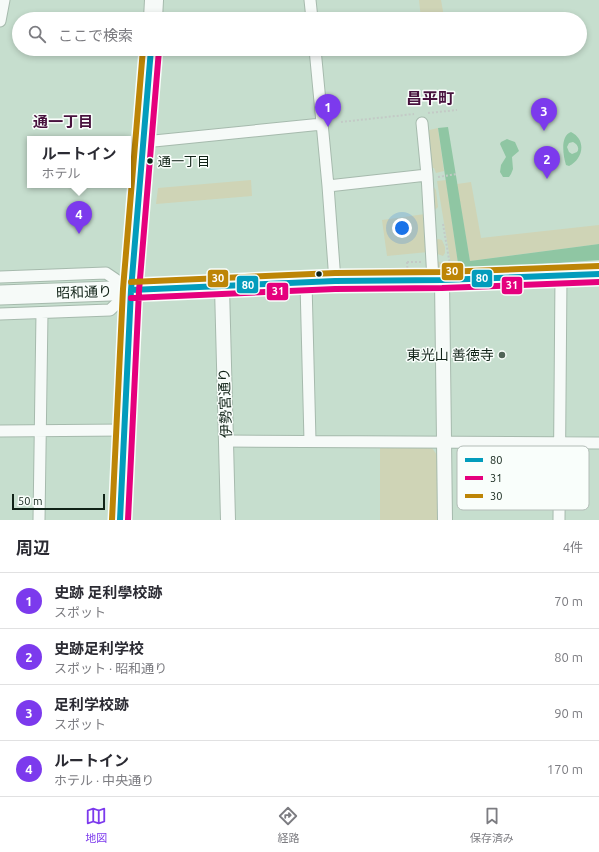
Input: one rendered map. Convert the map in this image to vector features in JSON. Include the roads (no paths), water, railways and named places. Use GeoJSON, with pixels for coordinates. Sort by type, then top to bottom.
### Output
{"type":"FeatureCollection","features":[{"type":"Feature","properties":{"kind":"highway","name":"昭和通り"},"geometry":{"type":"LineString","coordinates":[[0,295],[306,283],[599,274]]}},
{"type":"Feature","properties":{"kind":"main road"},"geometry":{"type":"LineString","coordinates":[[153,12],[154,0]]}},
{"type":"Feature","properties":{"kind":"main road"},"geometry":{"type":"LineString","coordinates":[[120,520],[131,290],[150,56]]}},
{"type":"Feature","properties":{"kind":"street"},"geometry":{"type":"LineString","coordinates":[[0,21],[4,0]]}},
{"type":"Feature","properties":{"kind":"street"},"geometry":{"type":"LineString","coordinates":[[310,0],[311,12]]}},
{"type":"Feature","properties":{"kind":"street"},"geometry":{"type":"LineString","coordinates":[[315,56],[328,186],[335,282]]}},
{"type":"Feature","properties":{"kind":"street"},"geometry":{"type":"LineString","coordinates":[[422,117],[437,280],[444,442],[445,520]]}},
{"type":"Feature","properties":{"kind":"street"},"geometry":{"type":"LineString","coordinates":[[144,142],[322,124]]}},
{"type":"Feature","properties":{"kind":"street"},"geometry":{"type":"LineString","coordinates":[[328,186],[427,175]]}},
{"type":"Feature","properties":{"kind":"street"},"geometry":{"type":"LineString","coordinates":[[0,277],[106,273],[131,290],[110,310],[0,314]]}},
{"type":"Feature","properties":{"kind":"street"},"geometry":{"type":"LineString","coordinates":[[559,443],[561,276]]}},
{"type":"Feature","properties":{"kind":"street"},"geometry":{"type":"LineString","coordinates":[[306,283],[310,441]]}},
{"type":"Feature","properties":{"kind":"street","name":"伊勢宮通り"},"geometry":{"type":"LineString","coordinates":[[222,287],[228,520]]}},
{"type":"Feature","properties":{"kind":"street"},"geometry":{"type":"LineString","coordinates":[[39,520],[42,313]]}},
{"type":"Feature","properties":{"kind":"street"},"geometry":{"type":"LineString","coordinates":[[0,431],[125,430]]}},
{"type":"Feature","properties":{"kind":"street"},"geometry":{"type":"LineString","coordinates":[[226,441],[599,443]]}},
{"type":"Feature","properties":{"kind":"place","name":"史跡 足利學校跡"},"geometry":{"type":"Point","coordinates":[328,127]}},
{"type":"Feature","properties":{"kind":"place","name":"足利学校跡"},"geometry":{"type":"Point","coordinates":[544,131]}},
{"type":"Feature","properties":{"kind":"place","name":"通一丁目"},"geometry":{"type":"Point","coordinates":[150,161]}},
{"type":"Feature","properties":{"kind":"place","name":"史跡足利学校"},"geometry":{"type":"Point","coordinates":[547,179]}},
{"type":"Feature","properties":{"kind":"place","name":"ルートイン"},"geometry":{"type":"Point","coordinates":[79,234]}},
{"type":"Feature","properties":{"kind":"place","name":"東光山 善徳寺"},"geometry":{"type":"Point","coordinates":[502,355]}},
{"type":"Feature","properties":{"kind":"district","name":"昌平町"},"geometry":{"type":"Point","coordinates":[430,98]}},
{"type":"Feature","properties":{"kind":"district","name":"通一丁目"},"geometry":{"type":"Point","coordinates":[63,122]}}]}
